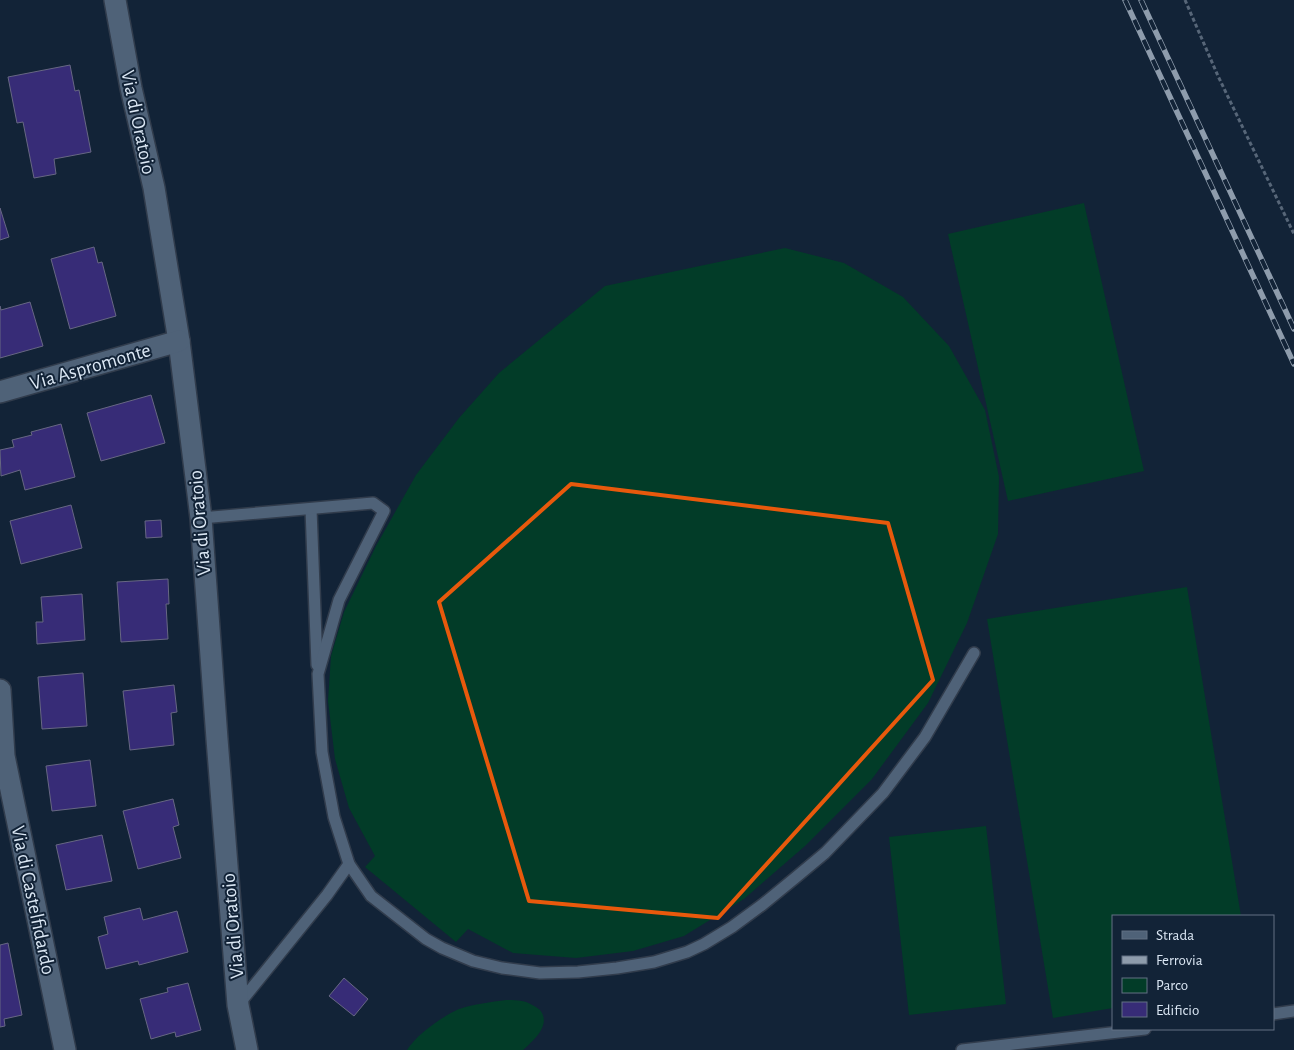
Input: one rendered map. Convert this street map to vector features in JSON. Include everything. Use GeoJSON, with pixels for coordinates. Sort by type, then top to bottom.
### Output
{"type":"FeatureCollection","features":[{"type":"Feature","properties":{"kind":"street","name":"Via di Oratoio"},"geometry":{"type":"LineString","coordinates":[[115,0],[131,88],[154,188],[179,341],[201,518],[217,749],[242,1049]]}},
{"type":"Feature","properties":{"kind":"street","name":"Via Aspromonte"},"geometry":{"type":"LineString","coordinates":[[0,392],[179,341]]}},
{"type":"Feature","properties":{"kind":"street","name":"Via di Castelfidardo"},"geometry":{"type":"LineString","coordinates":[[0,690],[4,756],[65,1050]]}},
{"type":"Feature","properties":{"kind":"lane"},"geometry":{"type":"LineString","coordinates":[[201,518],[373,503],[384,511],[339,600],[318,674]]}},
{"type":"Feature","properties":{"kind":"lane"},"geometry":{"type":"LineString","coordinates":[[311,509],[322,752],[334,817],[349,864],[372,896],[426,939],[473,961],[502,968],[540,973],[578,972],[654,962],[687,952],[732,927],[825,853],[883,793],[925,737],[974,653]]}},
{"type":"Feature","properties":{"kind":"lane"},"geometry":{"type":"LineString","coordinates":[[238,1005],[349,864]]}},
{"type":"Feature","properties":{"kind":"lane"},"geometry":{"type":"LineString","coordinates":[[1274,1014],[1294,1011]]}},
{"type":"Feature","properties":{"kind":"lane"},"geometry":{"type":"LineString","coordinates":[[962,1050],[1136,1030]]}},
{"type":"Feature","properties":{"kind":"path"},"geometry":{"type":"LineString","coordinates":[[1185,0],[1218,76],[1294,234]]}},
{"type":"Feature","properties":{"kind":"highlighted area"},"geometry":{"type":"Polygon","coordinates":[[[571,484],[888,523],[933,680],[718,918],[529,901],[439,602],[571,484]]]}},
{"type":"Feature","properties":{"kind":"green space"},"geometry":{"type":"Polygon","coordinates":[[[1084,203],[1144,471],[1008,501],[948,234],[1084,203]]]}},
{"type":"Feature","properties":{"kind":"green space"},"geometry":{"type":"Polygon","coordinates":[[[785,248],[844,263],[903,297],[949,346],[985,410],[999,477],[998,534],[967,623],[928,703],[872,779],[805,846],[744,899],[684,936],[633,951],[576,958],[513,953],[468,929],[456,942],[365,867],[375,856],[349,808],[335,759],[328,701],[331,656],[344,612],[376,546],[416,475],[459,418],[499,373],[605,286],[785,248]]]}},
{"type":"Feature","properties":{"kind":"green space"},"geometry":{"type":"Polygon","coordinates":[[[1187,587],[1241,915],[1112,915],[1112,1008],[1053,1018],[987,619],[1187,587]]]}},
{"type":"Feature","properties":{"kind":"green space"},"geometry":{"type":"Polygon","coordinates":[[[986,826],[1006,1004],[909,1015],[889,837],[986,826]]]}},
{"type":"Feature","properties":{"kind":"green space"},"geometry":{"type":"Polygon","coordinates":[[[506,1000],[529,1003],[540,1010],[543,1016],[543,1027],[532,1042],[523,1050],[407,1050],[423,1032],[453,1012],[482,1003],[506,1000]]]}},
{"type":"Feature","properties":{"kind":"building"},"geometry":{"type":"Polygon","coordinates":[[[70,65],[75,91],[79,90],[91,152],[54,159],[56,174],[34,178],[23,122],[17,123],[8,77],[70,65]]]}},
{"type":"Feature","properties":{"kind":"building"},"geometry":{"type":"Polygon","coordinates":[[[0,208],[9,237],[0,240],[0,208]]]}},
{"type":"Feature","properties":{"kind":"building"},"geometry":{"type":"Polygon","coordinates":[[[94,247],[98,263],[102,262],[116,316],[70,329],[51,259],[94,247]]]}},
{"type":"Feature","properties":{"kind":"building"},"geometry":{"type":"Polygon","coordinates":[[[30,302],[43,346],[0,358],[0,306],[1,310],[30,302]]]}},
{"type":"Feature","properties":{"kind":"building"},"geometry":{"type":"Polygon","coordinates":[[[151,395],[165,443],[101,461],[87,413],[151,395]]]}},
{"type":"Feature","properties":{"kind":"building"},"geometry":{"type":"Polygon","coordinates":[[[61,424],[75,477],[25,490],[20,470],[1,476],[0,450],[14,447],[12,440],[32,435],[31,432],[61,424]]]}},
{"type":"Feature","properties":{"kind":"building"},"geometry":{"type":"Polygon","coordinates":[[[71,505],[82,548],[21,564],[10,521],[71,505]]]}},
{"type":"Feature","properties":{"kind":"building"},"geometry":{"type":"Polygon","coordinates":[[[161,520],[162,537],[146,538],[145,521],[161,520]]]}},
{"type":"Feature","properties":{"kind":"building"},"geometry":{"type":"Polygon","coordinates":[[[168,579],[169,604],[166,604],[168,639],[121,642],[117,582],[168,579]]]}},
{"type":"Feature","properties":{"kind":"building"},"geometry":{"type":"Polygon","coordinates":[[[82,594],[85,640],[37,644],[36,622],[43,622],[41,597],[82,594]]]}},
{"type":"Feature","properties":{"kind":"building"},"geometry":{"type":"Polygon","coordinates":[[[83,673],[87,726],[42,729],[38,677],[83,673]]]}},
{"type":"Feature","properties":{"kind":"building"},"geometry":{"type":"Polygon","coordinates":[[[174,685],[177,712],[171,713],[174,745],[130,750],[123,691],[174,685]]]}},
{"type":"Feature","properties":{"kind":"building"},"geometry":{"type":"Polygon","coordinates":[[[90,760],[96,806],[52,811],[46,766],[90,760]]]}},
{"type":"Feature","properties":{"kind":"building"},"geometry":{"type":"Polygon","coordinates":[[[173,799],[179,825],[173,827],[181,858],[138,869],[123,811],[173,799]]]}},
{"type":"Feature","properties":{"kind":"building"},"geometry":{"type":"Polygon","coordinates":[[[102,835],[112,881],[66,890],[56,845],[102,835]]]}},
{"type":"Feature","properties":{"kind":"building"},"geometry":{"type":"Polygon","coordinates":[[[140,908],[143,920],[177,911],[188,952],[139,965],[138,961],[106,969],[98,937],[108,934],[104,917],[140,908]]]}},
{"type":"Feature","properties":{"kind":"building"},"geometry":{"type":"Polygon","coordinates":[[[8,943],[22,1015],[4,1019],[5,1026],[0,1027],[0,945],[8,943]]]}},
{"type":"Feature","properties":{"kind":"building"},"geometry":{"type":"Polygon","coordinates":[[[344,978],[368,999],[354,1016],[329,996],[344,978]]]}},
{"type":"Feature","properties":{"kind":"building"},"geometry":{"type":"Polygon","coordinates":[[[188,983],[201,1030],[176,1037],[175,1032],[151,1039],[140,999],[168,992],[167,988],[188,983]]]}},
{"type":"Feature","properties":{"kind":"railway"},"geometry":{"type":"LineString","coordinates":[[1125,0],[1294,364]]}},
{"type":"Feature","properties":{"kind":"railway"},"geometry":{"type":"LineString","coordinates":[[1141,0],[1294,329]]}}]}
